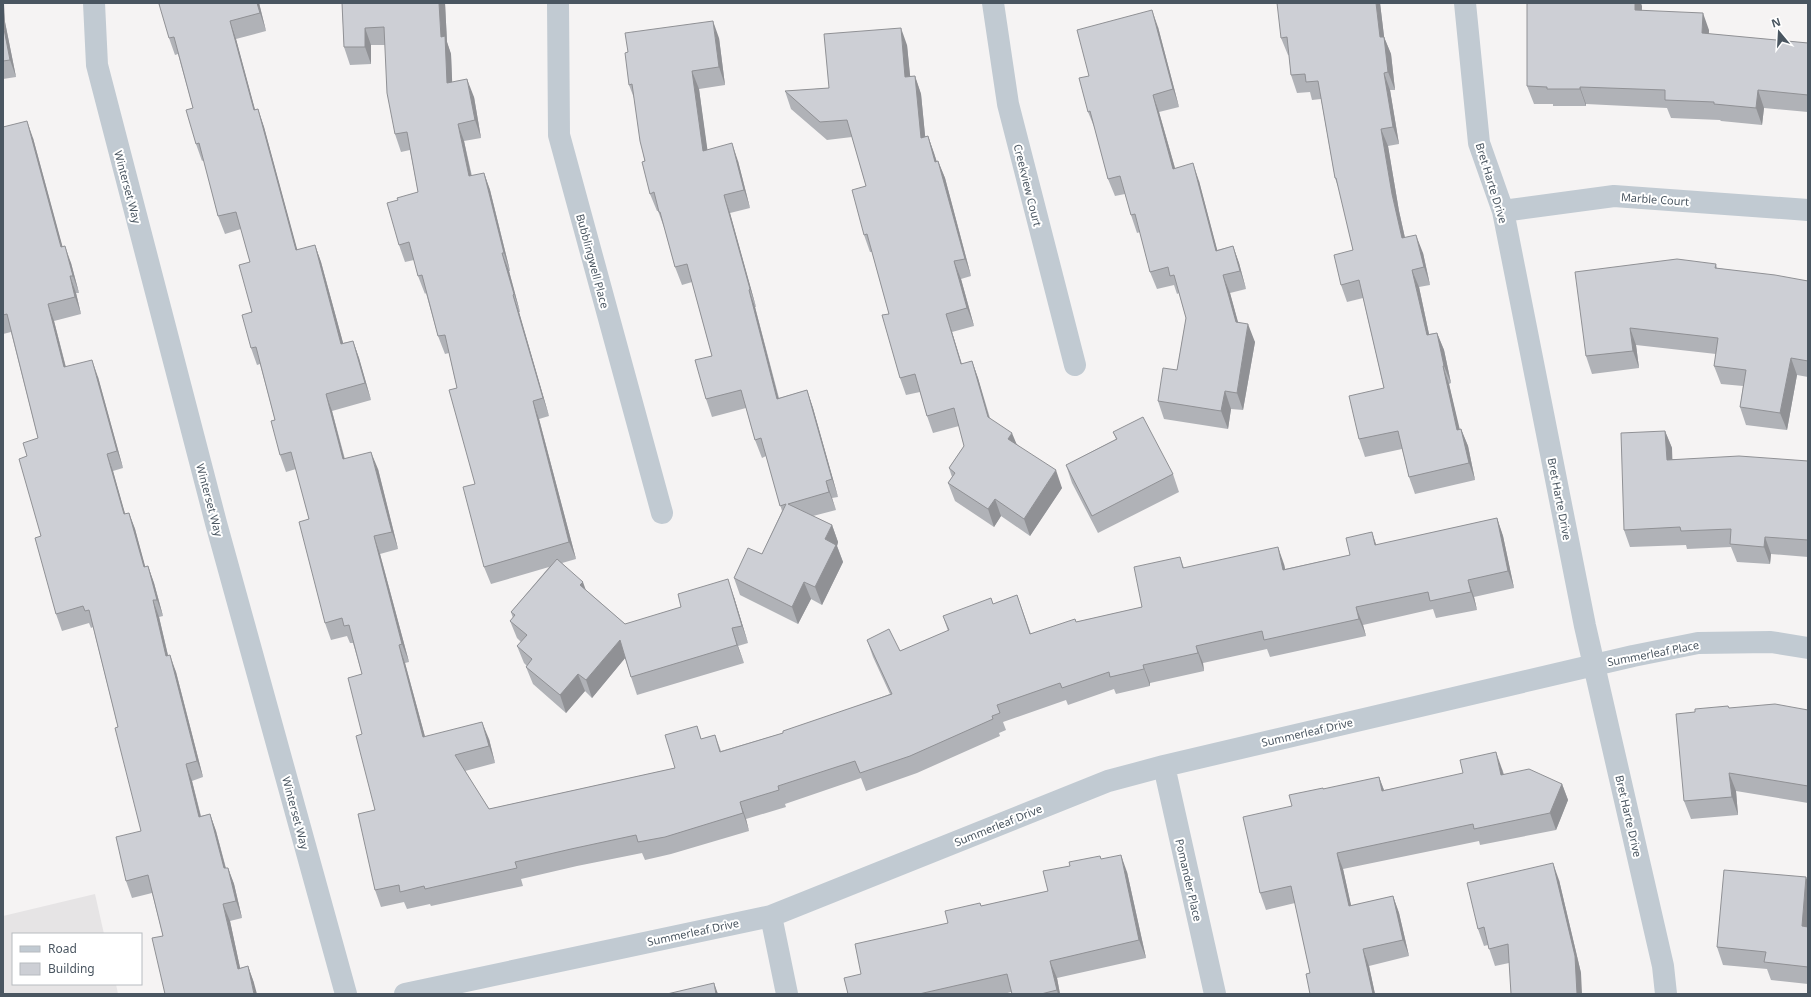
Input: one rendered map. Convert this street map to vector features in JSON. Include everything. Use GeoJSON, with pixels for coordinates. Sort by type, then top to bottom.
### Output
{"type":"FeatureCollection","features":[{"type":"Feature","properties":{"kind":"street","name":"Winterset Way"},"geometry":{"type":"LineString","coordinates":[[94,3],[97,65],[216,523],[346,994]]}},
{"type":"Feature","properties":{"kind":"street","name":"Bubblingwell Place"},"geometry":{"type":"LineString","coordinates":[[558,3],[559,135],[662,514]]}},
{"type":"Feature","properties":{"kind":"street","name":"Creekview Court"},"geometry":{"type":"LineString","coordinates":[[993,3],[1008,104],[1074,365]]}},
{"type":"Feature","properties":{"kind":"street","name":"Bret Harte Drive"},"geometry":{"type":"LineString","coordinates":[[1465,3],[1479,143],[1503,212],[1595,665],[1663,966],[1666,994]]}},
{"type":"Feature","properties":{"kind":"street","name":"Marble Court"},"geometry":{"type":"LineString","coordinates":[[1503,212],[1614,196],[1808,210]]}},
{"type":"Feature","properties":{"kind":"street","name":"Summerleaf Place"},"geometry":{"type":"LineString","coordinates":[[1595,665],[1698,643],[1771,642],[1808,648]]}},
{"type":"Feature","properties":{"kind":"street","name":"Summerleaf Drive"},"geometry":{"type":"LineString","coordinates":[[405,994],[771,916],[1108,781],[1164,766],[1595,665]]}},
{"type":"Feature","properties":{"kind":"street","name":"Pomander Place"},"geometry":{"type":"LineString","coordinates":[[1164,766],[1215,994]]}},
{"type":"Feature","properties":{"kind":"street"},"geometry":{"type":"LineString","coordinates":[[771,916],[787,994]]}},
{"type":"Feature","properties":{"kind":"shaded area"},"geometry":{"type":"Polygon","coordinates":[[[95,894],[104,933],[12,933],[12,985],[116,985],[118,994],[3,994],[3,916],[95,894]]]}},
{"type":"Feature","properties":{"kind":"building"},"geometry":{"type":"Polygon","coordinates":[[[257,3],[260,13],[230,21],[254,110],[258,109],[296,250],[315,245],[341,344],[353,341],[365,383],[326,394],[343,459],[371,452],[392,532],[374,536],[402,644],[399,645],[423,737],[482,722],[489,746],[455,755],[489,809],[675,768],[665,735],[697,726],[701,739],[715,735],[720,752],[783,733],[783,731],[892,694],[867,640],[889,629],[900,651],[949,630],[943,616],[991,598],[993,604],[1017,595],[1030,634],[1075,619],[1076,622],[1142,607],[1134,567],[1180,557],[1183,568],[1278,547],[1283,570],[1350,555],[1346,538],[1372,532],[1375,545],[1497,518],[1508,571],[1468,580],[1471,592],[1430,601],[1428,592],[1356,607],[1359,619],[1264,640],[1262,631],[1196,646],[1198,653],[1143,665],[1144,669],[1110,677],[1109,672],[1062,688],[1060,683],[997,705],[1000,713],[992,716],[993,719],[910,756],[860,773],[855,761],[778,786],[779,790],[740,802],[743,813],[665,837],[638,842],[636,835],[571,849],[515,862],[517,868],[425,889],[424,886],[400,892],[399,885],[375,890],[358,814],[375,810],[356,736],[362,734],[348,678],[362,674],[349,625],[344,626],[342,618],[325,623],[299,522],[309,519],[291,452],[280,455],[271,421],[275,420],[256,347],[251,348],[242,315],[252,312],[239,265],[250,262],[236,212],[218,216],[199,143],[196,144],[186,110],[193,108],[174,37],[169,38],[159,4],[257,3]]]}},
{"type":"Feature","properties":{"kind":"building"},"geometry":{"type":"Polygon","coordinates":[[[342,3],[439,3],[441,37],[445,36],[447,83],[467,79],[475,120],[458,124],[469,176],[484,173],[504,253],[502,253],[514,294],[513,295],[543,398],[533,401],[569,542],[484,567],[463,487],[475,484],[449,390],[457,388],[445,335],[438,336],[422,275],[418,276],[409,242],[399,245],[387,203],[398,200],[397,198],[418,192],[407,132],[395,134],[387,93],[384,27],[365,28],[365,47],[344,47],[342,3]]]}},
{"type":"Feature","properties":{"kind":"building"},"geometry":{"type":"Polygon","coordinates":[[[1277,3],[1376,3],[1380,37],[1384,37],[1388,72],[1384,73],[1393,127],[1381,129],[1392,194],[1402,238],[1416,235],[1424,267],[1412,270],[1427,335],[1437,333],[1457,430],[1461,429],[1469,463],[1409,477],[1398,431],[1359,439],[1349,396],[1384,388],[1359,280],[1341,285],[1334,255],[1353,250],[1335,178],[1318,81],[1306,82],[1305,74],[1291,75],[1287,37],[1281,38],[1277,3]]]}},
{"type":"Feature","properties":{"kind":"building"},"geometry":{"type":"Polygon","coordinates":[[[1527,3],[1635,3],[1635,10],[1703,13],[1702,33],[1808,43],[1808,95],[1758,90],[1756,108],[1714,104],[1714,102],[1665,100],[1665,90],[1580,87],[1580,89],[1547,89],[1547,87],[1527,86],[1527,3]]]}},
{"type":"Feature","properties":{"kind":"building"},"geometry":{"type":"Polygon","coordinates":[[[1152,10],[1173,89],[1153,95],[1173,169],[1193,163],[1216,251],[1233,246],[1240,271],[1223,275],[1236,322],[1248,324],[1237,393],[1225,391],[1221,411],[1158,401],[1163,368],[1177,370],[1186,318],[1174,275],[1170,276],[1168,267],[1150,272],[1135,214],[1131,215],[1120,176],[1108,179],[1090,111],[1088,112],[1079,78],[1089,76],[1077,30],[1152,10]]]}},
{"type":"Feature","properties":{"kind":"building"},"geometry":{"type":"Polygon","coordinates":[[[713,21],[719,67],[692,71],[703,151],[732,143],[744,190],[724,195],[750,289],[749,290],[777,399],[807,390],[832,479],[826,481],[829,492],[788,504],[832,525],[825,539],[836,545],[815,587],[804,582],[792,607],[734,578],[748,548],[762,554],[786,504],[780,506],[761,438],[755,440],[741,390],[706,399],[695,360],[712,356],[687,264],[675,267],[654,192],[650,194],[642,162],[645,161],[640,141],[632,84],[629,85],[625,53],[628,52],[625,33],[713,21]]]}},
{"type":"Feature","properties":{"kind":"building"},"geometry":{"type":"Polygon","coordinates":[[[3,24],[10,60],[3,61],[3,24]]]}},
{"type":"Feature","properties":{"kind":"building"},"geometry":{"type":"Polygon","coordinates":[[[901,28],[905,77],[915,76],[921,138],[928,136],[935,162],[938,161],[965,259],[954,261],[967,308],[946,314],[961,364],[972,361],[988,417],[1012,433],[1008,439],[1056,470],[1024,519],[995,499],[988,509],[948,483],[955,473],[949,468],[964,446],[954,408],[927,416],[915,374],[900,378],[882,315],[889,314],[867,234],[864,235],[852,190],[866,186],[847,120],[820,122],[785,91],[829,88],[824,34],[901,28]]]}},
{"type":"Feature","properties":{"kind":"building"},"geometry":{"type":"Polygon","coordinates":[[[27,121],[61,247],[65,246],[73,276],[70,276],[75,297],[48,304],[64,367],[92,360],[117,451],[107,454],[124,514],[129,513],[144,567],[148,566],[157,600],[153,600],[166,656],[170,655],[197,761],[186,764],[199,817],[210,814],[224,868],[228,868],[236,901],[223,904],[238,969],[248,966],[254,994],[165,994],[152,938],[163,936],[148,875],[126,881],[116,837],[141,831],[115,728],[118,727],[89,610],[85,611],[83,606],[56,614],[35,538],[41,536],[19,459],[27,456],[23,443],[38,438],[7,314],[3,315],[3,127],[27,121]]]}},
{"type":"Feature","properties":{"kind":"building"},"geometry":{"type":"Polygon","coordinates":[[[1677,259],[1716,264],[1715,268],[1775,275],[1808,281],[1808,361],[1791,358],[1780,413],[1740,407],[1746,370],[1714,366],[1718,338],[1630,328],[1633,351],[1586,356],[1575,272],[1677,259]]]}},
{"type":"Feature","properties":{"kind":"building"},"geometry":{"type":"Polygon","coordinates":[[[1143,417],[1173,474],[1092,516],[1066,465],[1117,439],[1113,432],[1143,417]]]}},
{"type":"Feature","properties":{"kind":"building"},"geometry":{"type":"Polygon","coordinates":[[[1665,431],[1667,460],[1739,456],[1808,461],[1808,540],[1765,537],[1764,547],[1730,544],[1731,529],[1681,531],[1680,527],[1624,530],[1621,433],[1665,431]]]}},
{"type":"Feature","properties":{"kind":"building"},"geometry":{"type":"Polygon","coordinates":[[[557,559],[583,582],[580,585],[625,624],[681,607],[678,594],[728,579],[742,626],[732,628],[737,645],[631,677],[620,640],[586,680],[578,674],[560,695],[526,667],[532,659],[517,646],[527,635],[510,621],[515,615],[511,612],[557,559]]]}},
{"type":"Feature","properties":{"kind":"building"},"geometry":{"type":"Polygon","coordinates":[[[1775,704],[1808,710],[1808,786],[1729,773],[1732,797],[1684,801],[1676,714],[1695,712],[1695,709],[1775,704]]]}},
{"type":"Feature","properties":{"kind":"building"},"geometry":{"type":"Polygon","coordinates":[[[1496,752],[1501,775],[1529,769],[1562,784],[1550,813],[1474,829],[1473,824],[1337,853],[1349,906],[1393,896],[1403,940],[1363,949],[1373,994],[1310,994],[1306,974],[1310,973],[1291,886],[1260,893],[1243,817],[1292,806],[1289,795],[1323,788],[1379,777],[1382,791],[1463,773],[1460,760],[1496,752]]]}},
{"type":"Feature","properties":{"kind":"building"},"geometry":{"type":"Polygon","coordinates":[[[1121,855],[1139,940],[1050,961],[1057,990],[1041,994],[1012,994],[1007,974],[919,994],[848,994],[844,978],[861,974],[855,944],[948,923],[945,911],[980,903],[981,906],[1048,891],[1043,871],[1070,866],[1069,862],[1100,856],[1101,859],[1121,855]]]}},
{"type":"Feature","properties":{"kind":"building"},"geometry":{"type":"Polygon","coordinates":[[[1553,863],[1575,956],[1577,994],[1511,994],[1508,944],[1489,949],[1484,927],[1478,929],[1467,883],[1553,863]]]}},
{"type":"Feature","properties":{"kind":"building"},"geometry":{"type":"Polygon","coordinates":[[[1724,870],[1806,877],[1802,926],[1808,927],[1808,967],[1764,962],[1766,952],[1717,947],[1724,870]]]}},
{"type":"Feature","properties":{"kind":"building"},"geometry":{"type":"Polygon","coordinates":[[[714,983],[716,994],[667,994],[714,983]]]}}]}
